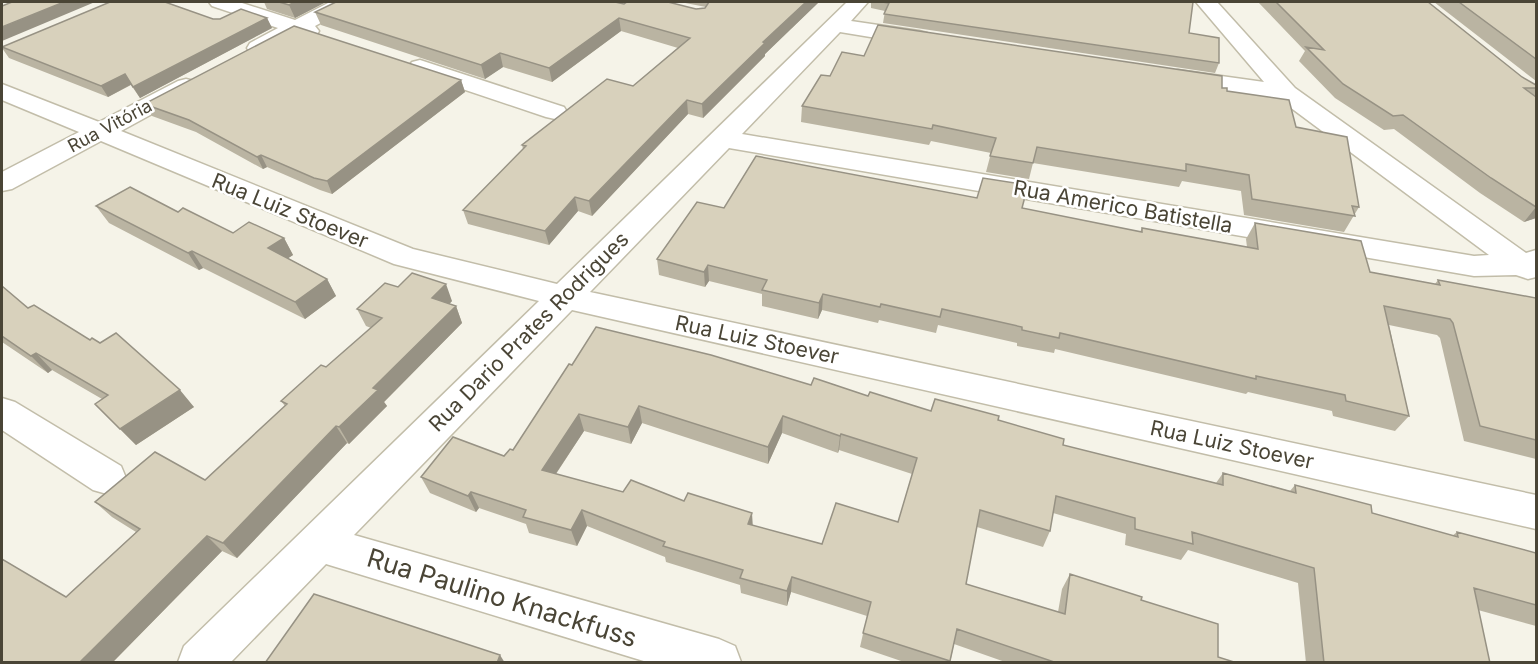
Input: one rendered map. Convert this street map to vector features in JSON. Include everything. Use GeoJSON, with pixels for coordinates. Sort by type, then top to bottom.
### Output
{"type":"FeatureCollection","features":[{"type":"Feature","properties":{"kind":"street"},"geometry":{"type":"LineString","coordinates":[[219,2],[331,38]]}},
{"type":"Feature","properties":{"kind":"street"},"geometry":{"type":"LineString","coordinates":[[234,60],[345,2]]}},
{"type":"Feature","properties":{"kind":"street","name":"Rua Dario Prates Rodrigues"},"geometry":{"type":"LineString","coordinates":[[200,663],[858,2]]}},
{"type":"Feature","properties":{"kind":"street"},"geometry":{"type":"LineString","coordinates":[[1206,2],[1286,93],[1532,267]]}},
{"type":"Feature","properties":{"kind":"street"},"geometry":{"type":"LineString","coordinates":[[835,25],[942,41]]}},
{"type":"Feature","properties":{"kind":"street"},"geometry":{"type":"LineString","coordinates":[[398,60],[555,112]]}},
{"type":"Feature","properties":{"kind":"street"},"geometry":{"type":"LineString","coordinates":[[1155,74],[1286,93]]}},
{"type":"Feature","properties":{"kind":"street","name":"Rua Vitória"},"geometry":{"type":"LineString","coordinates":[[2,183],[202,77]]}},
{"type":"Feature","properties":{"kind":"street","name":"Rua Luiz Stoever"},"geometry":{"type":"LineString","coordinates":[[2,91],[405,257],[564,297],[1536,512]]}},
{"type":"Feature","properties":{"kind":"street","name":"Rua Americo Batistella"},"geometry":{"type":"LineString","coordinates":[[724,139],[1474,266],[1532,267]]}},
{"type":"Feature","properties":{"kind":"street"},"geometry":{"type":"LineString","coordinates":[[2,412],[107,478]]}},
{"type":"Feature","properties":{"kind":"street","name":"Rua Paulino Knackfuss"},"geometry":{"type":"LineString","coordinates":[[318,543],[719,663]]}},
{"type":"Feature","properties":{"kind":"building"},"geometry":{"type":"Polygon","coordinates":[[[12,2],[64,2],[2,27],[2,6],[12,2]]]}},
{"type":"Feature","properties":{"kind":"building"},"geometry":{"type":"Polygon","coordinates":[[[110,2],[165,2],[213,19],[220,19],[241,9],[267,18],[133,87],[125,74],[101,86],[2,47],[110,2]]]}},
{"type":"Feature","properties":{"kind":"building"},"geometry":{"type":"Polygon","coordinates":[[[279,2],[295,2],[289,5],[279,2]]]}},
{"type":"Feature","properties":{"kind":"building"},"geometry":{"type":"Polygon","coordinates":[[[336,2],[615,2],[624,4],[627,2],[668,2],[696,9],[705,8],[709,2],[806,2],[702,104],[687,100],[589,201],[575,197],[545,231],[463,210],[526,146],[522,145],[607,79],[633,86],[690,38],[619,18],[549,68],[500,53],[481,65],[315,12],[336,2]]]}},
{"type":"Feature","properties":{"kind":"building"},"geometry":{"type":"Polygon","coordinates":[[[882,2],[1193,2],[1189,33],[1219,38],[1219,63],[884,14],[889,3],[882,2]]]}},
{"type":"Feature","properties":{"kind":"building"},"geometry":{"type":"Polygon","coordinates":[[[1276,2],[1428,2],[1522,77],[1536,85],[1536,88],[1524,88],[1536,97],[1536,207],[1403,115],[1393,116],[1343,84],[1306,47],[1324,50],[1276,2]]]}},
{"type":"Feature","properties":{"kind":"building"},"geometry":{"type":"Polygon","coordinates":[[[1459,2],[1536,2],[1536,59],[1459,2]]]}},
{"type":"Feature","properties":{"kind":"building"},"geometry":{"type":"Polygon","coordinates":[[[878,25],[1222,76],[1222,88],[1227,88],[1227,91],[1289,100],[1296,127],[1347,137],[1359,207],[1352,206],[1355,216],[1252,199],[1249,175],[1186,164],[1186,171],[1037,147],[1033,163],[990,156],[996,138],[933,125],[932,129],[802,106],[821,75],[830,76],[842,52],[864,56],[878,25]]]}},
{"type":"Feature","properties":{"kind":"building"},"geometry":{"type":"Polygon","coordinates":[[[294,26],[461,80],[327,181],[314,178],[261,155],[257,157],[189,120],[144,104],[294,26]]]}},
{"type":"Feature","properties":{"kind":"building"},"geometry":{"type":"Polygon","coordinates":[[[756,156],[977,198],[983,178],[1028,185],[1022,208],[1142,232],[1142,228],[1258,249],[1255,223],[1361,241],[1370,272],[1440,285],[1438,280],[1536,298],[1536,440],[1480,426],[1453,323],[1450,319],[1384,306],[1409,416],[1346,401],[1345,395],[1256,376],[1256,379],[1060,333],[1059,338],[942,309],[940,317],[823,294],[819,303],[762,290],[767,280],[708,265],[704,272],[657,259],[697,202],[724,208],[756,156]]]}},
{"type":"Feature","properties":{"kind":"building"},"geometry":{"type":"Polygon","coordinates":[[[130,187],[178,212],[183,208],[233,233],[249,222],[284,238],[268,248],[327,279],[295,302],[192,251],[188,253],[96,206],[130,187]]]}},
{"type":"Feature","properties":{"kind":"building"},"geometry":{"type":"Polygon","coordinates":[[[412,273],[446,284],[432,298],[456,306],[373,388],[378,390],[339,427],[336,426],[223,543],[207,536],[79,663],[2,663],[2,559],[66,597],[140,529],[95,502],[155,452],[205,480],[287,404],[281,401],[321,365],[326,367],[382,318],[357,309],[385,283],[398,287],[412,273]]]}},
{"type":"Feature","properties":{"kind":"building"},"geometry":{"type":"Polygon","coordinates":[[[2,286],[28,308],[34,305],[90,340],[92,338],[100,343],[116,333],[180,390],[120,429],[95,404],[108,395],[36,353],[31,356],[2,336],[2,286]]]}},
{"type":"Feature","properties":{"kind":"building"},"geometry":{"type":"Polygon","coordinates":[[[596,327],[711,355],[811,385],[814,378],[868,396],[870,392],[931,411],[935,399],[999,416],[998,420],[1064,439],[1063,445],[1223,485],[1223,473],[1296,493],[1295,485],[1371,505],[1372,513],[1458,537],[1457,532],[1536,553],[1536,605],[1474,588],[1490,663],[1324,663],[1314,568],[1192,532],[1193,544],[1135,529],[1135,518],[1056,496],[1050,531],[980,510],[966,584],[1065,614],[1070,574],[1142,597],[1141,600],[1218,624],[1218,657],[1237,663],[1057,663],[957,629],[950,661],[863,633],[871,602],[792,577],[787,591],[740,578],[743,570],[663,546],[665,542],[582,510],[571,530],[523,517],[526,510],[471,492],[468,496],[421,477],[453,437],[504,456],[510,449],[513,450],[569,364],[572,365],[596,327]],[[639,406],[628,427],[579,414],[542,470],[623,492],[631,480],[684,501],[688,493],[752,513],[748,524],[822,544],[836,503],[898,522],[917,458],[841,434],[840,436],[783,416],[768,447],[639,406]]]}},
{"type":"Feature","properties":{"kind":"building"},"geometry":{"type":"Polygon","coordinates":[[[314,594],[500,655],[497,663],[265,663],[314,594]]]}}]}
